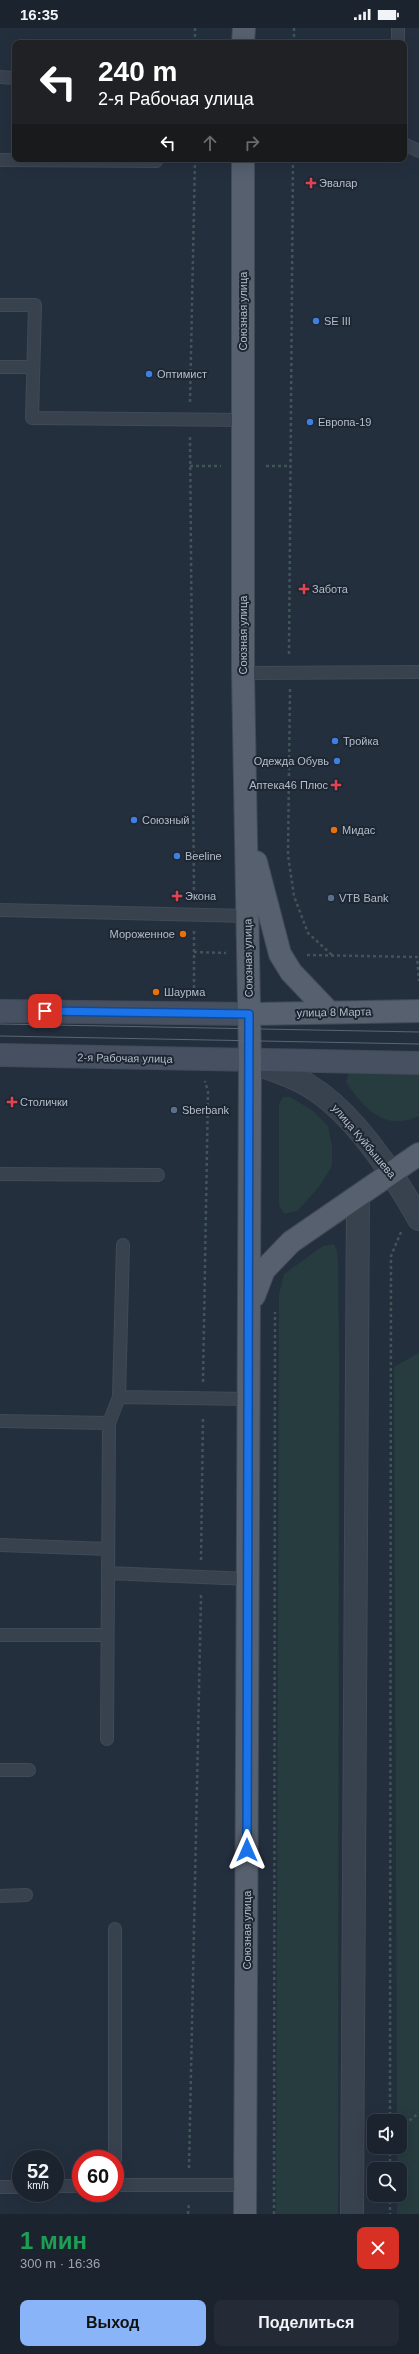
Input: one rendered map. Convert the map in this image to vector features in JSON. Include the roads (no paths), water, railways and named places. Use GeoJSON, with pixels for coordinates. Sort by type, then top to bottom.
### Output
{"type":"FeatureCollection","features":[{"type":"Feature","properties":{"kind":"main road"},"geometry":{"type":"LineString","coordinates":[[243,40],[244,28]]}},
{"type":"Feature","properties":{"kind":"main road","name":"Союзная улица"},"geometry":{"type":"LineString","coordinates":[[243,162],[243,673],[250,1061],[245,2214]]}},
{"type":"Feature","properties":{"kind":"main road"},"geometry":{"type":"LineString","coordinates":[[245,777],[258,872],[280,954],[291,972],[329,1012]]}},
{"type":"Feature","properties":{"kind":"main road"},"geometry":{"type":"LineString","coordinates":[[0,1011],[249,1014]]}},
{"type":"Feature","properties":{"kind":"main road","name":"улица 8 Марта"},"geometry":{"type":"LineString","coordinates":[[249,1014],[419,1011]]}},
{"type":"Feature","properties":{"kind":"main road","name":"2-я Рабочая улица"},"geometry":{"type":"LineString","coordinates":[[0,1055],[250,1061]]}},
{"type":"Feature","properties":{"kind":"main road"},"geometry":{"type":"LineString","coordinates":[[250,1061],[419,1063]]}},
{"type":"Feature","properties":{"kind":"main road"},"geometry":{"type":"LineString","coordinates":[[249,1309],[264,1270],[291,1242],[419,1154]]}},
{"type":"Feature","properties":{"kind":"street","name":"улица Куйбышева"},"geometry":{"type":"LineString","coordinates":[[250,1061],[309,1085],[334,1103],[392,1172],[416,1213]]}},
{"type":"Feature","properties":{"kind":"street"},"geometry":{"type":"LineString","coordinates":[[352,2214],[358,1196]]}},
{"type":"Feature","properties":{"kind":"lane"},"geometry":{"type":"LineString","coordinates":[[398,28],[398,40]]}},
{"type":"Feature","properties":{"kind":"lane"},"geometry":{"type":"LineString","coordinates":[[0,77],[12,78]]}},
{"type":"Feature","properties":{"kind":"lane"},"geometry":{"type":"LineString","coordinates":[[407,145],[419,151]]}},
{"type":"Feature","properties":{"kind":"lane"},"geometry":{"type":"LineString","coordinates":[[0,160],[12,160]]}},
{"type":"Feature","properties":{"kind":"lane"},"geometry":{"type":"LineString","coordinates":[[0,305],[35,305],[32,418],[244,420]]}},
{"type":"Feature","properties":{"kind":"lane"},"geometry":{"type":"LineString","coordinates":[[0,367],[33,367]]}},
{"type":"Feature","properties":{"kind":"lane"},"geometry":{"type":"LineString","coordinates":[[243,673],[419,672]]}},
{"type":"Feature","properties":{"kind":"lane"},"geometry":{"type":"LineString","coordinates":[[0,910],[194,916],[248,916]]}},
{"type":"Feature","properties":{"kind":"lane"},"geometry":{"type":"LineString","coordinates":[[0,1174],[158,1175]]}},
{"type":"Feature","properties":{"kind":"lane"},"geometry":{"type":"LineString","coordinates":[[107,1739],[109,1423],[119,1397],[123,1245]]}},
{"type":"Feature","properties":{"kind":"lane"},"geometry":{"type":"LineString","coordinates":[[119,1397],[249,1399]]}},
{"type":"Feature","properties":{"kind":"lane"},"geometry":{"type":"LineString","coordinates":[[0,1421],[109,1423]]}},
{"type":"Feature","properties":{"kind":"lane"},"geometry":{"type":"LineString","coordinates":[[0,1544],[108,1549]]}},
{"type":"Feature","properties":{"kind":"lane"},"geometry":{"type":"LineString","coordinates":[[108,1573],[248,1578]]}},
{"type":"Feature","properties":{"kind":"lane"},"geometry":{"type":"LineString","coordinates":[[0,1635],[107,1634]]}},
{"type":"Feature","properties":{"kind":"lane"},"geometry":{"type":"LineString","coordinates":[[0,1770],[29,1770]]}},
{"type":"Feature","properties":{"kind":"lane"},"geometry":{"type":"LineString","coordinates":[[0,1896],[26,1895]]}},
{"type":"Feature","properties":{"kind":"lane"},"geometry":{"type":"LineString","coordinates":[[115,1929],[115,2150]]}},
{"type":"Feature","properties":{"kind":"lane"},"geometry":{"type":"LineString","coordinates":[[124,2185],[246,2185]]}},
{"type":"Feature","properties":{"kind":"lane"},"geometry":{"type":"LineString","coordinates":[[0,2187],[12,2187]]}},
{"type":"Feature","properties":{"kind":"tram line"},"geometry":{"type":"LineString","coordinates":[[0,1024],[419,1032]]}},
{"type":"Feature","properties":{"kind":"tram line"},"geometry":{"type":"LineString","coordinates":[[0,1036],[419,1044]]}},
{"type":"Feature","properties":{"kind":"place","name":"Эвалар"},"geometry":{"type":"Point","coordinates":[311,183]}},
{"type":"Feature","properties":{"kind":"place","name":"SE III"},"geometry":{"type":"Point","coordinates":[316,321]}},
{"type":"Feature","properties":{"kind":"place","name":"Оптимист"},"geometry":{"type":"Point","coordinates":[149,374]}},
{"type":"Feature","properties":{"kind":"place","name":"Европа-19"},"geometry":{"type":"Point","coordinates":[310,422]}},
{"type":"Feature","properties":{"kind":"place","name":"Забота"},"geometry":{"type":"Point","coordinates":[304,589]}},
{"type":"Feature","properties":{"kind":"place","name":"Тройка"},"geometry":{"type":"Point","coordinates":[335,741]}},
{"type":"Feature","properties":{"kind":"place","name":"Одежда Обувь"},"geometry":{"type":"Point","coordinates":[337,761]}},
{"type":"Feature","properties":{"kind":"place","name":"Аптека46 Плюс"},"geometry":{"type":"Point","coordinates":[336,785]}},
{"type":"Feature","properties":{"kind":"place","name":"Союзный"},"geometry":{"type":"Point","coordinates":[134,820]}},
{"type":"Feature","properties":{"kind":"place","name":"Мидас"},"geometry":{"type":"Point","coordinates":[334,830]}},
{"type":"Feature","properties":{"kind":"place","name":"Beeline"},"geometry":{"type":"Point","coordinates":[177,856]}},
{"type":"Feature","properties":{"kind":"place","name":"Экона"},"geometry":{"type":"Point","coordinates":[177,896]}},
{"type":"Feature","properties":{"kind":"place","name":"VTB Bank"},"geometry":{"type":"Point","coordinates":[331,898]}},
{"type":"Feature","properties":{"kind":"place","name":"Мороженное"},"geometry":{"type":"Point","coordinates":[183,934]}},
{"type":"Feature","properties":{"kind":"place","name":"Шаурма"},"geometry":{"type":"Point","coordinates":[156,992]}},
{"type":"Feature","properties":{"kind":"place","name":"Столички"},"geometry":{"type":"Point","coordinates":[12,1102]}},
{"type":"Feature","properties":{"kind":"place","name":"Sberbank"},"geometry":{"type":"Point","coordinates":[174,1110]}}]}
